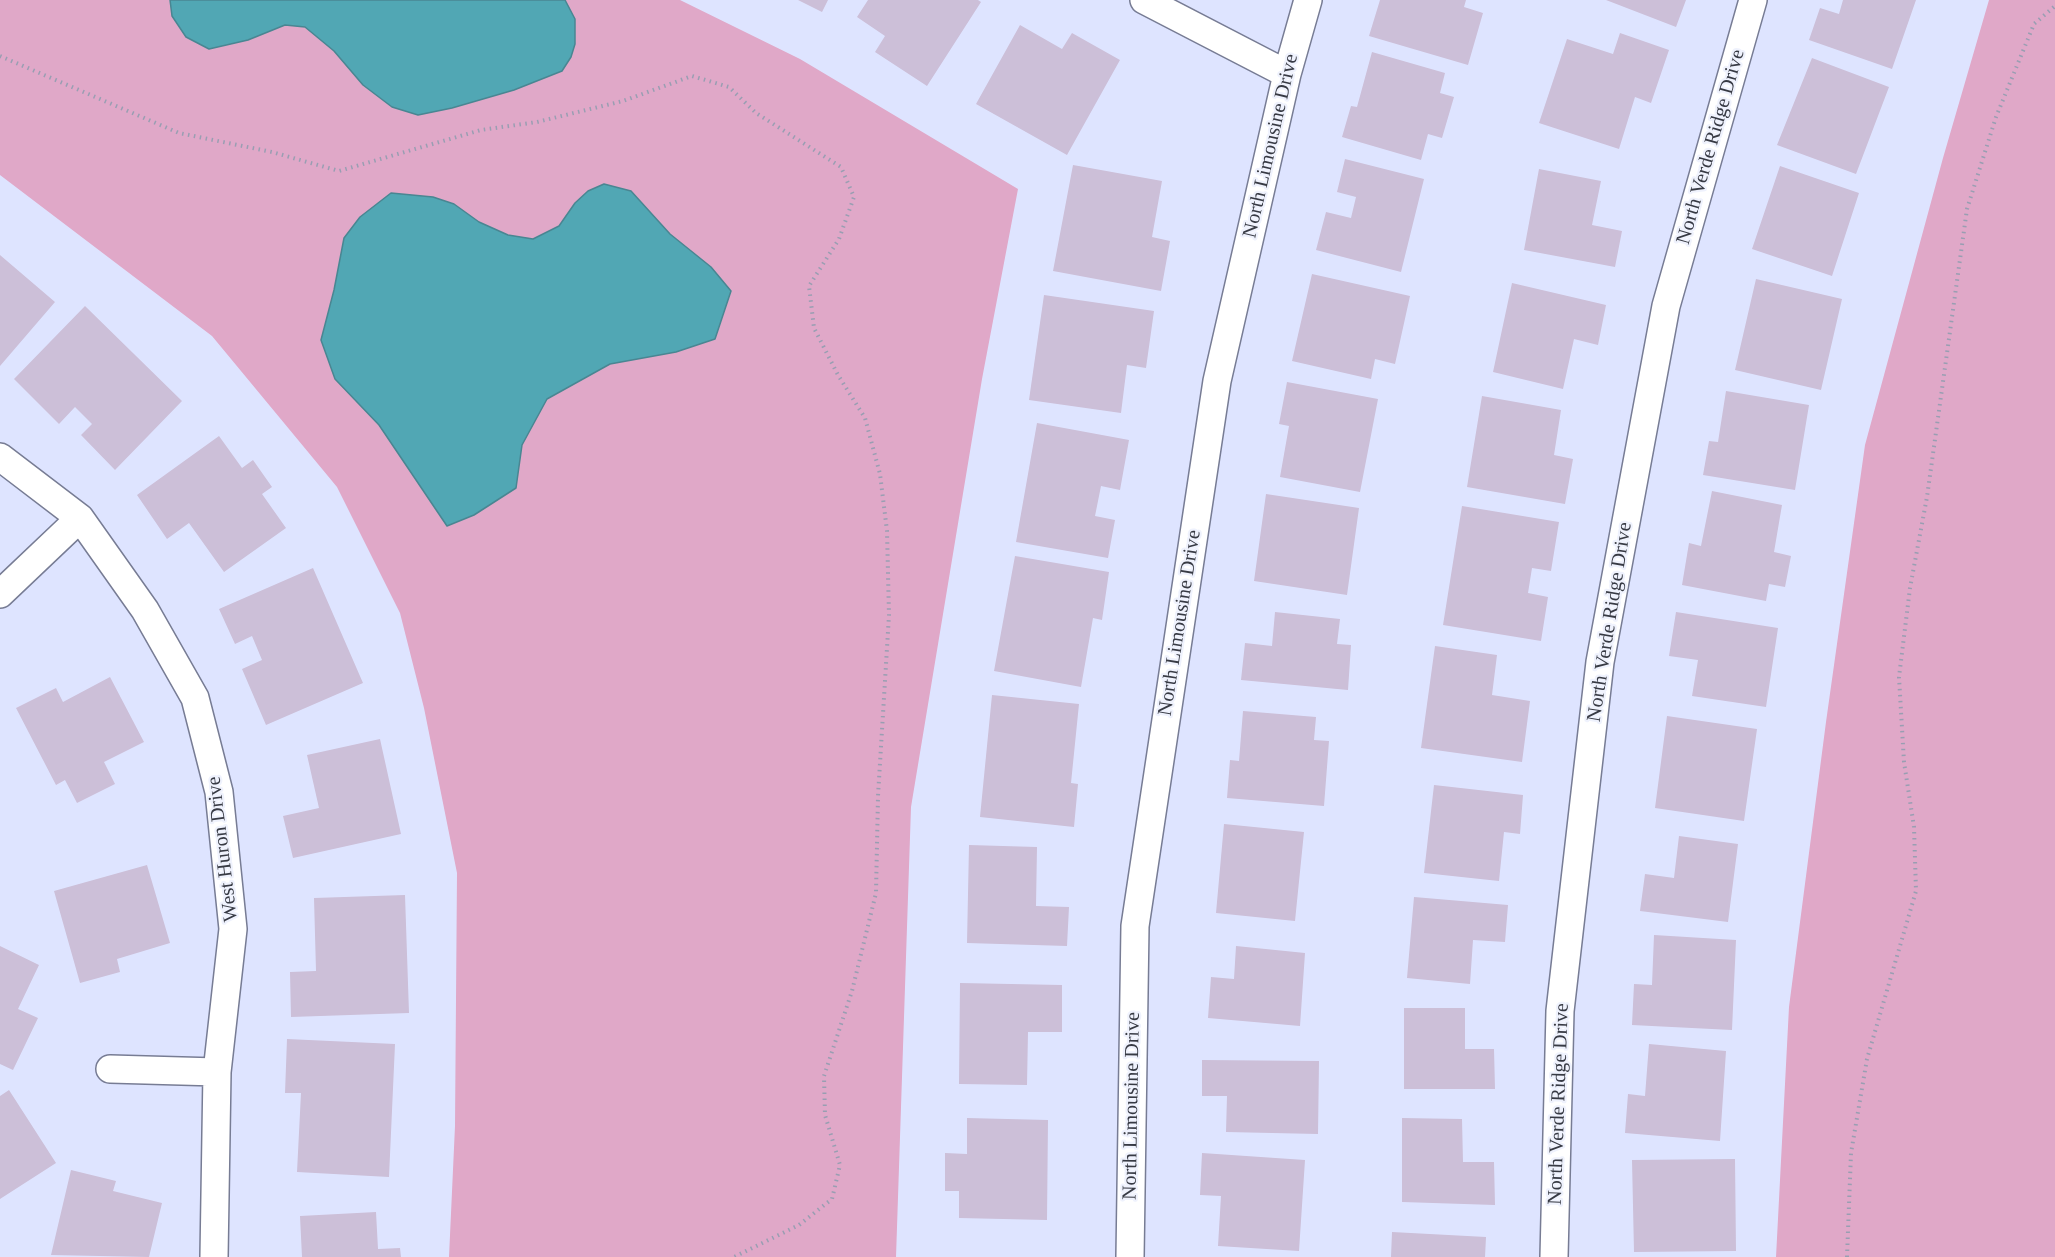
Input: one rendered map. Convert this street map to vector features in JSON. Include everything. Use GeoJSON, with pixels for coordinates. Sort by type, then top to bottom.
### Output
{"type":"FeatureCollection","features":[{"type":"Feature","properties":{"kind":"street"},"geometry":{"type":"LineString","coordinates":[[1144,0],[1287,74]]}},
{"type":"Feature","properties":{"kind":"street","name":"North Limousine Drive"},"geometry":{"type":"LineString","coordinates":[[1130,1257],[1135,926],[1216,381],[1287,74],[1308,0]]}},
{"type":"Feature","properties":{"kind":"street","name":"North Verde Ridge Drive"},"geometry":{"type":"LineString","coordinates":[[1554,1257],[1560,1011],[1600,662],[1666,306],[1753,0]]}},
{"type":"Feature","properties":{"kind":"street","name":"West Huron Drive"},"geometry":{"type":"LineString","coordinates":[[0,458],[80,518],[145,610],[195,698],[219,792],[233,929],[217,1072],[214,1257]]}},
{"type":"Feature","properties":{"kind":"street"},"geometry":{"type":"LineString","coordinates":[[0,594],[80,518]]}},
{"type":"Feature","properties":{"kind":"street"},"geometry":{"type":"LineString","coordinates":[[110,1069],[217,1072]]}},
{"type":"Feature","properties":{"kind":"path"},"geometry":{"type":"LineString","coordinates":[[1848,1257],[1851,1153],[1867,1059],[1916,891],[1914,827],[1904,762],[1899,677],[1910,588],[1928,497],[1967,209],[1996,117],[2034,24],[2055,6]]}},
{"type":"Feature","properties":{"kind":"path"},"geometry":{"type":"LineString","coordinates":[[0,56],[179,133],[272,152],[339,171],[481,130],[537,122],[623,101],[692,75],[729,87],[756,113],[841,167],[854,197],[839,239],[809,286],[814,328],[838,375],[865,418],[880,474],[887,531],[889,615],[878,796],[876,893],[852,991],[824,1076],[825,1115],[840,1166],[832,1199],[799,1225],[734,1257]]}},
{"type":"Feature","properties":{"kind":"shaded area"},"geometry":{"type":"Polygon","coordinates":[[[0,0],[680,0],[800,59],[1018,189],[982,379],[911,807],[896,1257],[449,1257],[455,1126],[457,873],[424,708],[400,613],[337,487],[212,336],[0,175],[0,0]]]}},
{"type":"Feature","properties":{"kind":"shaded area"},"geometry":{"type":"Polygon","coordinates":[[[170,0],[565,0],[575,19],[575,44],[571,57],[562,71],[514,90],[418,115],[392,107],[363,85],[334,51],[305,27],[285,25],[248,40],[209,49],[186,37],[172,16],[170,0]]]}},
{"type":"Feature","properties":{"kind":"shaded area"},"geometry":{"type":"Polygon","coordinates":[[[1989,0],[2055,0],[2055,1257],[1776,1257],[1789,1007],[1865,445],[1943,158],[1989,0]]]}},
{"type":"Feature","properties":{"kind":"shaded area"},"geometry":{"type":"Polygon","coordinates":[[[604,184],[631,191],[670,234],[711,267],[731,291],[715,339],[676,352],[610,364],[547,399],[522,445],[516,488],[474,515],[447,526],[379,425],[335,379],[321,340],[344,238],[360,217],[391,193],[433,197],[454,204],[479,222],[508,235],[533,239],[559,226],[575,203],[588,191],[604,184]]]}},
{"type":"Feature","properties":{"kind":"building"},"geometry":{"type":"Polygon","coordinates":[[[798,0],[828,0],[822,12],[798,0]]]}},
{"type":"Feature","properties":{"kind":"building"},"geometry":{"type":"Polygon","coordinates":[[[868,0],[978,0],[981,2],[927,86],[875,52],[885,36],[857,17],[868,0]]]}},
{"type":"Feature","properties":{"kind":"building"},"geometry":{"type":"Polygon","coordinates":[[[1380,0],[1466,0],[1464,7],[1483,13],[1468,65],[1369,36],[1380,0]]]}},
{"type":"Feature","properties":{"kind":"building"},"geometry":{"type":"Polygon","coordinates":[[[1606,0],[1686,0],[1676,27],[1606,0]]]}},
{"type":"Feature","properties":{"kind":"building"},"geometry":{"type":"Polygon","coordinates":[[[1843,0],[1916,0],[1892,69],[1809,40],[1820,8],[1839,14],[1843,0]]]}},
{"type":"Feature","properties":{"kind":"building"},"geometry":{"type":"Polygon","coordinates":[[[1020,25],[1062,49],[1072,33],[1120,60],[1067,155],[976,104],[1020,25]]]}},
{"type":"Feature","properties":{"kind":"building"},"geometry":{"type":"Polygon","coordinates":[[[1620,33],[1669,50],[1651,103],[1635,97],[1619,149],[1539,123],[1567,39],[1613,54],[1620,33]]]}},
{"type":"Feature","properties":{"kind":"building"},"geometry":{"type":"Polygon","coordinates":[[[1372,52],[1445,73],[1440,93],[1454,97],[1442,138],[1428,134],[1421,160],[1342,137],[1351,106],[1357,107],[1372,52]]]}},
{"type":"Feature","properties":{"kind":"building"},"geometry":{"type":"Polygon","coordinates":[[[1812,58],[1889,87],[1856,174],[1777,145],[1812,58]]]}},
{"type":"Feature","properties":{"kind":"building"},"geometry":{"type":"Polygon","coordinates":[[[1345,159],[1424,179],[1401,272],[1316,250],[1326,212],[1351,218],[1356,197],[1337,192],[1345,159]]]}},
{"type":"Feature","properties":{"kind":"building"},"geometry":{"type":"Polygon","coordinates":[[[1073,165],[1162,181],[1152,237],[1170,241],[1161,291],[1053,271],[1073,165]]]}},
{"type":"Feature","properties":{"kind":"building"},"geometry":{"type":"Polygon","coordinates":[[[1780,166],[1859,193],[1832,276],[1752,249],[1780,166]]]}},
{"type":"Feature","properties":{"kind":"building"},"geometry":{"type":"Polygon","coordinates":[[[1539,169],[1601,181],[1592,225],[1622,231],[1615,267],[1524,250],[1539,169]]]}},
{"type":"Feature","properties":{"kind":"building"},"geometry":{"type":"Polygon","coordinates":[[[0,255],[55,302],[0,366],[0,255]]]}},
{"type":"Feature","properties":{"kind":"building"},"geometry":{"type":"Polygon","coordinates":[[[1312,274],[1410,296],[1395,364],[1375,359],[1371,379],[1292,361],[1312,274]]]}},
{"type":"Feature","properties":{"kind":"building"},"geometry":{"type":"Polygon","coordinates":[[[1756,279],[1842,299],[1821,390],[1735,370],[1756,279]]]}},
{"type":"Feature","properties":{"kind":"building"},"geometry":{"type":"Polygon","coordinates":[[[1512,283],[1606,305],[1598,345],[1574,339],[1563,389],[1493,372],[1512,283]]]}},
{"type":"Feature","properties":{"kind":"building"},"geometry":{"type":"Polygon","coordinates":[[[1044,295],[1154,311],[1146,368],[1127,365],[1121,413],[1029,400],[1044,295]]]}},
{"type":"Feature","properties":{"kind":"building"},"geometry":{"type":"Polygon","coordinates":[[[85,306],[182,401],[115,470],[81,435],[92,424],[75,407],[59,424],[14,379],[85,306]]]}},
{"type":"Feature","properties":{"kind":"building"},"geometry":{"type":"Polygon","coordinates":[[[1287,382],[1378,399],[1360,492],[1280,477],[1289,426],[1279,424],[1287,382]]]}},
{"type":"Feature","properties":{"kind":"building"},"geometry":{"type":"Polygon","coordinates":[[[1726,391],[1809,405],[1795,490],[1703,475],[1709,441],[1718,442],[1726,391]]]}},
{"type":"Feature","properties":{"kind":"building"},"geometry":{"type":"Polygon","coordinates":[[[1482,396],[1561,410],[1554,455],[1573,459],[1565,504],[1467,487],[1482,396]]]}},
{"type":"Feature","properties":{"kind":"building"},"geometry":{"type":"Polygon","coordinates":[[[1037,423],[1129,440],[1120,490],[1101,486],[1095,516],[1115,520],[1108,558],[1016,542],[1037,423]]]}},
{"type":"Feature","properties":{"kind":"building"},"geometry":{"type":"Polygon","coordinates":[[[219,436],[242,468],[253,460],[272,487],[262,494],[286,528],[224,572],[189,523],[167,539],[137,495],[219,436]]]}},
{"type":"Feature","properties":{"kind":"building"},"geometry":{"type":"Polygon","coordinates":[[[1712,491],[1782,505],[1774,552],[1791,556],[1785,587],[1769,584],[1766,601],[1682,585],[1689,543],[1701,546],[1712,491]]]}},
{"type":"Feature","properties":{"kind":"building"},"geometry":{"type":"Polygon","coordinates":[[[1266,494],[1359,508],[1347,595],[1254,581],[1266,494]]]}},
{"type":"Feature","properties":{"kind":"building"},"geometry":{"type":"Polygon","coordinates":[[[1462,506],[1559,522],[1551,571],[1532,568],[1528,593],[1548,597],[1541,641],[1443,625],[1462,506]]]}},
{"type":"Feature","properties":{"kind":"building"},"geometry":{"type":"Polygon","coordinates":[[[1015,556],[1109,572],[1102,620],[1093,618],[1081,687],[994,671],[1015,556]]]}},
{"type":"Feature","properties":{"kind":"building"},"geometry":{"type":"Polygon","coordinates":[[[313,568],[363,683],[266,725],[242,669],[262,660],[252,636],[235,644],[219,609],[313,568]]]}},
{"type":"Feature","properties":{"kind":"building"},"geometry":{"type":"Polygon","coordinates":[[[1275,612],[1340,619],[1337,644],[1351,645],[1348,690],[1241,680],[1245,643],[1272,646],[1275,612]]]}},
{"type":"Feature","properties":{"kind":"building"},"geometry":{"type":"Polygon","coordinates":[[[1676,612],[1778,628],[1766,707],[1692,696],[1698,660],[1669,656],[1676,612]]]}},
{"type":"Feature","properties":{"kind":"building"},"geometry":{"type":"Polygon","coordinates":[[[1435,646],[1497,655],[1492,695],[1530,701],[1522,762],[1421,748],[1435,646]]]}},
{"type":"Feature","properties":{"kind":"building"},"geometry":{"type":"Polygon","coordinates":[[[110,677],[144,742],[104,762],[115,784],[77,803],[65,780],[56,785],[16,708],[56,688],[63,702],[110,677]]]}},
{"type":"Feature","properties":{"kind":"building"},"geometry":{"type":"Polygon","coordinates":[[[992,695],[1079,704],[1071,783],[1078,784],[1074,827],[980,817],[992,695]]]}},
{"type":"Feature","properties":{"kind":"building"},"geometry":{"type":"Polygon","coordinates":[[[1243,711],[1316,717],[1314,740],[1329,741],[1324,806],[1227,798],[1230,760],[1239,761],[1243,711]]]}},
{"type":"Feature","properties":{"kind":"building"},"geometry":{"type":"Polygon","coordinates":[[[1667,716],[1757,729],[1744,821],[1655,808],[1667,716]]]}},
{"type":"Feature","properties":{"kind":"building"},"geometry":{"type":"Polygon","coordinates":[[[380,739],[401,834],[293,858],[283,816],[319,808],[307,755],[380,739]]]}},
{"type":"Feature","properties":{"kind":"building"},"geometry":{"type":"Polygon","coordinates":[[[1434,785],[1523,795],[1520,834],[1504,832],[1499,881],[1424,873],[1434,785]]]}},
{"type":"Feature","properties":{"kind":"building"},"geometry":{"type":"Polygon","coordinates":[[[1224,824],[1304,832],[1295,921],[1216,913],[1224,824]]]}},
{"type":"Feature","properties":{"kind":"building"},"geometry":{"type":"Polygon","coordinates":[[[1679,836],[1738,844],[1728,922],[1640,911],[1645,874],[1674,878],[1679,836]]]}},
{"type":"Feature","properties":{"kind":"building"},"geometry":{"type":"Polygon","coordinates":[[[969,845],[1037,847],[1036,906],[1069,907],[1067,946],[967,943],[969,845]]]}},
{"type":"Feature","properties":{"kind":"building"},"geometry":{"type":"Polygon","coordinates":[[[147,865],[170,943],[117,959],[120,972],[80,983],[54,891],[147,865]]]}},
{"type":"Feature","properties":{"kind":"building"},"geometry":{"type":"Polygon","coordinates":[[[405,895],[409,1013],[291,1017],[290,972],[316,971],[314,898],[405,895]]]}},
{"type":"Feature","properties":{"kind":"building"},"geometry":{"type":"Polygon","coordinates":[[[1414,897],[1508,905],[1505,942],[1473,940],[1470,984],[1407,978],[1414,897]]]}},
{"type":"Feature","properties":{"kind":"building"},"geometry":{"type":"Polygon","coordinates":[[[1654,935],[1736,940],[1732,1030],[1632,1025],[1634,984],[1652,985],[1654,935]]]}},
{"type":"Feature","properties":{"kind":"building"},"geometry":{"type":"Polygon","coordinates":[[[0,946],[39,965],[18,1009],[38,1018],[13,1070],[0,1064],[0,946]]]}},
{"type":"Feature","properties":{"kind":"building"},"geometry":{"type":"Polygon","coordinates":[[[1236,946],[1305,953],[1300,1026],[1208,1018],[1211,977],[1234,979],[1236,946]]]}},
{"type":"Feature","properties":{"kind":"building"},"geometry":{"type":"Polygon","coordinates":[[[960,983],[1062,985],[1062,1032],[1028,1032],[1027,1085],[959,1084],[960,983]]]}},
{"type":"Feature","properties":{"kind":"building"},"geometry":{"type":"Polygon","coordinates":[[[1404,1008],[1465,1008],[1465,1049],[1494,1049],[1495,1089],[1404,1089],[1404,1008]]]}},
{"type":"Feature","properties":{"kind":"building"},"geometry":{"type":"Polygon","coordinates":[[[287,1039],[395,1044],[389,1177],[297,1172],[301,1093],[285,1093],[287,1039]]]}},
{"type":"Feature","properties":{"kind":"building"},"geometry":{"type":"Polygon","coordinates":[[[1649,1044],[1726,1051],[1720,1141],[1625,1133],[1628,1094],[1645,1096],[1649,1044]]]}},
{"type":"Feature","properties":{"kind":"building"},"geometry":{"type":"Polygon","coordinates":[[[1202,1060],[1319,1061],[1318,1134],[1226,1132],[1227,1096],[1202,1096],[1202,1060]]]}},
{"type":"Feature","properties":{"kind":"building"},"geometry":{"type":"Polygon","coordinates":[[[9,1090],[56,1163],[0,1199],[0,1096],[9,1090]]]}},
{"type":"Feature","properties":{"kind":"building"},"geometry":{"type":"Polygon","coordinates":[[[967,1118],[1048,1120],[1047,1220],[959,1218],[959,1191],[945,1191],[945,1153],[967,1154],[967,1118]]]}},
{"type":"Feature","properties":{"kind":"building"},"geometry":{"type":"Polygon","coordinates":[[[1402,1118],[1462,1119],[1463,1162],[1494,1162],[1495,1205],[1402,1202],[1402,1118]]]}},
{"type":"Feature","properties":{"kind":"building"},"geometry":{"type":"Polygon","coordinates":[[[1202,1153],[1305,1160],[1299,1251],[1218,1246],[1221,1196],[1200,1195],[1202,1153]]]}},
{"type":"Feature","properties":{"kind":"building"},"geometry":{"type":"Polygon","coordinates":[[[1735,1159],[1736,1251],[1634,1252],[1632,1160],[1735,1159]]]}},
{"type":"Feature","properties":{"kind":"building"},"geometry":{"type":"Polygon","coordinates":[[[71,1170],[116,1181],[113,1191],[162,1203],[149,1257],[51,1255],[71,1170]]]}},
{"type":"Feature","properties":{"kind":"building"},"geometry":{"type":"Polygon","coordinates":[[[376,1212],[378,1249],[400,1248],[401,1257],[302,1257],[300,1216],[376,1212]]]}},
{"type":"Feature","properties":{"kind":"building"},"geometry":{"type":"Polygon","coordinates":[[[1392,1232],[1486,1237],[1485,1257],[1391,1257],[1392,1232]]]}}]}
